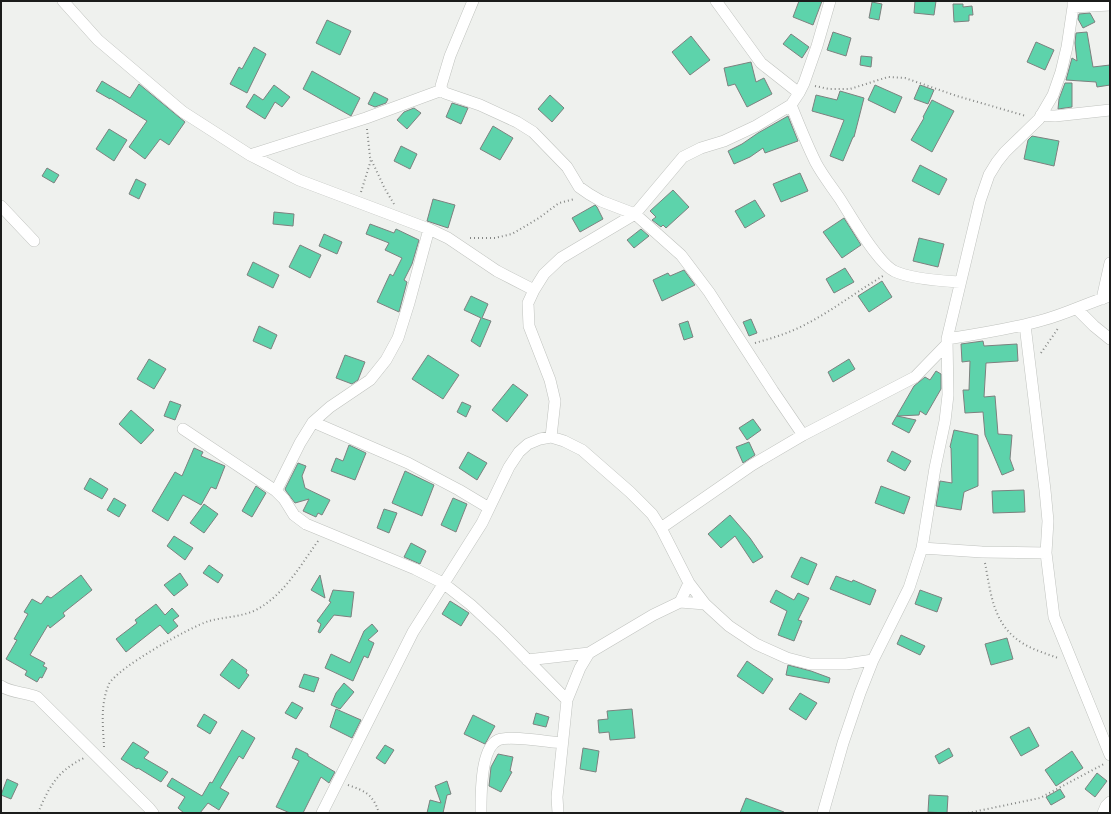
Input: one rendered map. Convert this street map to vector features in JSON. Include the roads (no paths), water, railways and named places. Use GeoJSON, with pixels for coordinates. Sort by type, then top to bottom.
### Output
{"type":"FeatureCollection","features":[{"type":"Feature","properties":{"kind":"street"},"geometry":{"type":"LineString","coordinates":[[63,1],[98,40],[183,112],[250,155],[299,180],[429,229],[448,238],[497,271],[534,290]]}},
{"type":"Feature","properties":{"kind":"street"},"geometry":{"type":"LineString","coordinates":[[473,1],[450,56],[441,86],[442,90],[445,93],[480,105],[517,122],[533,132],[567,167],[579,186],[600,201],[635,214],[681,256],[709,292],[803,435]]}},
{"type":"Feature","properties":{"kind":"street"},"geometry":{"type":"LineString","coordinates":[[716,1],[762,63],[802,88]]}},
{"type":"Feature","properties":{"kind":"street"},"geometry":{"type":"LineString","coordinates":[[551,437],[555,401],[550,380],[529,326],[528,303],[544,274],[561,258],[635,214],[683,158],[701,148],[724,142],[756,126],[791,105],[802,88],[817,46],[830,1]]}},
{"type":"Feature","properties":{"kind":"street"},"geometry":{"type":"LineString","coordinates":[[823,813],[845,736],[860,693],[873,660],[909,588],[922,548],[935,468],[945,421],[948,395],[947,342],[980,201],[989,175],[1005,152],[1040,117],[1053,94],[1061,72],[1067,46],[1073,4],[1110,5]]}},
{"type":"Feature","properties":{"kind":"street"},"geometry":{"type":"LineString","coordinates":[[250,155],[366,118],[442,90]]}},
{"type":"Feature","properties":{"kind":"street"},"geometry":{"type":"LineString","coordinates":[[791,105],[817,164],[870,245],[893,270],[900,273],[934,280],[960,282]]}},
{"type":"Feature","properties":{"kind":"street"},"geometry":{"type":"LineString","coordinates":[[1040,117],[1110,110]]}},
{"type":"Feature","properties":{"kind":"street"},"geometry":{"type":"LineString","coordinates":[[1,206],[34,241]]}},
{"type":"Feature","properties":{"kind":"street"},"geometry":{"type":"LineString","coordinates":[[276,490],[312,422],[330,407],[370,380],[386,360],[398,338],[409,304],[429,229]]}},
{"type":"Feature","properties":{"kind":"street"},"geometry":{"type":"LineString","coordinates":[[661,528],[752,465],[803,435],[915,377],[947,342],[1004,330],[1064,314],[1106,298],[1110,263]]}},
{"type":"Feature","properties":{"kind":"street"},"geometry":{"type":"LineString","coordinates":[[1077,309],[1110,339]]}},
{"type":"Feature","properties":{"kind":"street"},"geometry":{"type":"LineString","coordinates":[[1024,325],[1048,521],[1046,553],[1054,617],[1110,755]]}},
{"type":"Feature","properties":{"kind":"street"},"geometry":{"type":"LineString","coordinates":[[312,422],[408,463],[489,508]]}},
{"type":"Feature","properties":{"kind":"street"},"geometry":{"type":"LineString","coordinates":[[183,429],[276,490],[284,499],[294,515],[306,524],[415,569],[443,583],[482,615],[567,700]]}},
{"type":"Feature","properties":{"kind":"street"},"geometry":{"type":"LineString","coordinates":[[322,813],[413,632],[482,523],[509,467],[519,452],[528,444],[540,439],[551,437],[564,441],[582,450],[647,509],[661,528],[689,584],[705,604],[729,626],[756,644],[786,658],[810,664],[846,664],[873,660]]}},
{"type":"Feature","properties":{"kind":"street"},"geometry":{"type":"LineString","coordinates":[[922,548],[982,552],[1046,553]]}},
{"type":"Feature","properties":{"kind":"street"},"geometry":{"type":"LineString","coordinates":[[680,602],[689,584]]}},
{"type":"Feature","properties":{"kind":"street"},"geometry":{"type":"LineString","coordinates":[[527,660],[589,653],[653,615],[680,602],[705,604]]}},
{"type":"Feature","properties":{"kind":"street"},"geometry":{"type":"LineString","coordinates":[[558,813],[562,744],[567,700],[580,668],[589,653]]}},
{"type":"Feature","properties":{"kind":"street"},"geometry":{"type":"LineString","coordinates":[[2,688],[11,691],[25,692],[37,697],[153,813]]}},
{"type":"Feature","properties":{"kind":"street"},"geometry":{"type":"LineString","coordinates":[[481,813],[480,786],[486,758],[491,746],[497,740],[510,738],[562,744]]}},
{"type":"Feature","properties":{"kind":"street"},"geometry":{"type":"LineString","coordinates":[[1102,813],[1110,802]]}}]}
